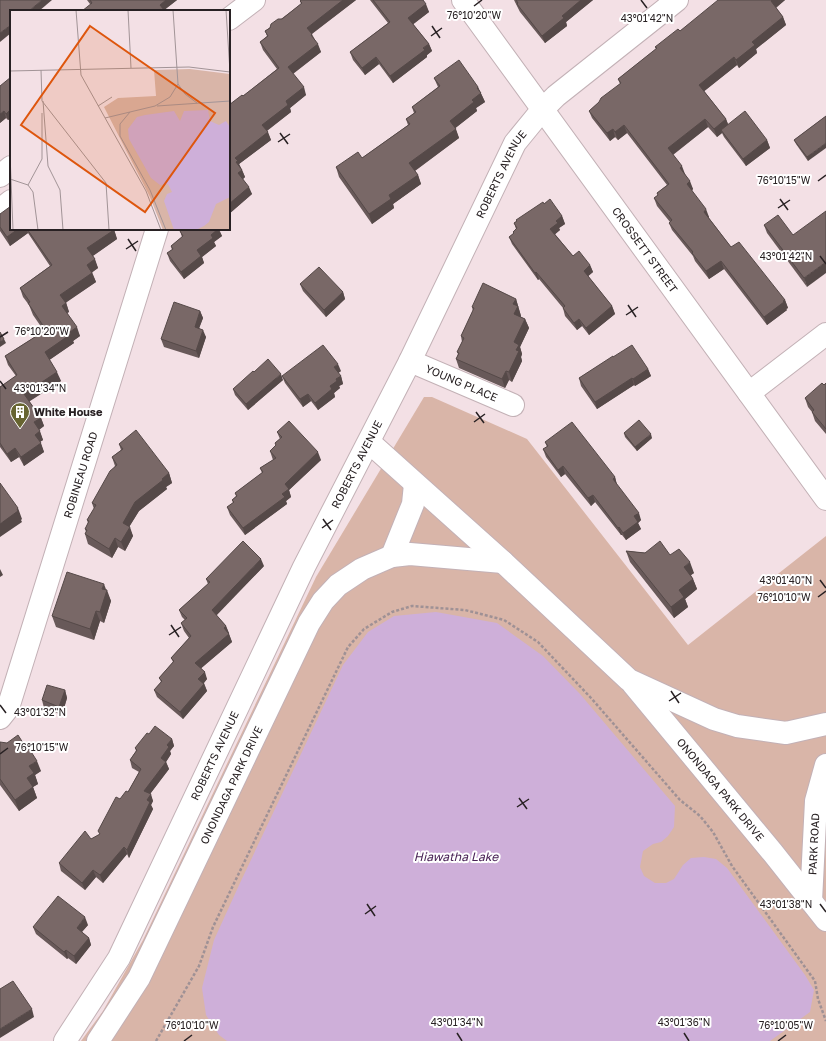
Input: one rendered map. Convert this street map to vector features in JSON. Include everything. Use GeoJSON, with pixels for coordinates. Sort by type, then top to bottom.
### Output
{"type":"FeatureCollection","features":[{"type":"Feature","properties":{"kind":"street"},"geometry":{"type":"LineString","coordinates":[[230,18],[254,0]]}},
{"type":"Feature","properties":{"kind":"street","name":"CROSSETT STREET"},"geometry":{"type":"LineString","coordinates":[[462,0],[826,499]]}},
{"type":"Feature","properties":{"kind":"street","name":"ROBERTS AVENUE"},"geometry":{"type":"LineString","coordinates":[[65,1041],[119,958],[304,568],[410,361],[515,143],[542,110],[556,96],[677,0]]}},
{"type":"Feature","properties":{"kind":"street"},"geometry":{"type":"LineString","coordinates":[[0,176],[10,168]]}},
{"type":"Feature","properties":{"kind":"street"},"geometry":{"type":"LineString","coordinates":[[0,210],[10,202]]}},
{"type":"Feature","properties":{"kind":"street","name":"ROBINEAU ROAD"},"geometry":{"type":"LineString","coordinates":[[0,718],[8,708],[157,230]]}},
{"type":"Feature","properties":{"kind":"street"},"geometry":{"type":"LineString","coordinates":[[749,394],[826,334]]}},
{"type":"Feature","properties":{"kind":"street","name":"YOUNG PLACE"},"geometry":{"type":"LineString","coordinates":[[410,361],[512,405]]}},
{"type":"Feature","properties":{"kind":"street","name":"ONONDAGA PARK DRIVE"},"geometry":{"type":"LineString","coordinates":[[369,442],[502,562],[629,680],[811,901]]}},
{"type":"Feature","properties":{"kind":"street"},"geometry":{"type":"LineString","coordinates":[[392,556],[413,504],[415,484]]}},
{"type":"Feature","properties":{"kind":"street","name":"ONONDAGA PARK DRIVE"},"geometry":{"type":"LineString","coordinates":[[98,1041],[139,978],[310,623],[323,601],[338,585],[362,569],[392,556],[410,554],[502,562]]}},
{"type":"Feature","properties":{"kind":"street","name":"ONONDAGA PARK DRIVE"},"geometry":{"type":"LineString","coordinates":[[629,680],[714,719],[737,726],[786,733],[826,724]]}},
{"type":"Feature","properties":{"kind":"street","name":"PARK ROAD"},"geometry":{"type":"LineString","coordinates":[[811,901],[816,801],[826,765]]}},
{"type":"Feature","properties":{"kind":"street"},"geometry":{"type":"LineString","coordinates":[[811,901],[826,920]]}},
{"type":"Feature","properties":{"kind":"path"},"geometry":{"type":"LineString","coordinates":[[156,1041],[199,966],[213,927],[348,647],[364,629],[392,612],[412,606],[465,610],[504,620],[538,642],[591,698],[680,800],[700,816],[713,832],[732,866],[815,981],[818,999],[826,1021]]}},
{"type":"Feature","properties":{"kind":"shaded area"},"geometry":{"type":"Polygon","coordinates":[[[424,397],[432,397],[527,439],[688,645],[826,536],[826,1041],[81,1041],[103,1011],[143,940],[316,577],[424,397]]]}},
{"type":"Feature","properties":{"kind":"water","name":"Hiawatha Lake"},"geometry":{"type":"Polygon","coordinates":[[[436,612],[497,623],[543,656],[580,694],[675,806],[674,827],[668,836],[661,842],[653,844],[643,851],[640,867],[644,876],[655,883],[666,883],[674,879],[683,865],[691,858],[704,857],[716,859],[727,868],[805,975],[814,990],[810,1012],[770,1041],[227,1041],[219,1035],[206,1015],[202,988],[214,940],[343,665],[368,632],[394,616],[436,612]]]}},
{"type":"Feature","properties":{"kind":"building"},"geometry":{"type":"Polygon","coordinates":[[[0,0],[42,0],[30,10],[10,10],[10,26],[0,33],[0,0]]]}},
{"type":"Feature","properties":{"kind":"building"},"geometry":{"type":"Polygon","coordinates":[[[90,0],[166,0],[160,5],[164,10],[83,10],[92,3],[90,0]]]}},
{"type":"Feature","properties":{"kind":"building"},"geometry":{"type":"Polygon","coordinates":[[[343,0],[307,28],[318,44],[288,67],[304,87],[286,101],[288,105],[262,125],[268,132],[235,158],[242,170],[238,173],[249,187],[230,203],[230,104],[279,68],[260,42],[268,36],[265,31],[270,28],[271,24],[278,19],[282,19],[302,3],[300,1],[343,0]]]}},
{"type":"Feature","properties":{"kind":"building"},"geometry":{"type":"Polygon","coordinates":[[[373,0],[423,0],[426,4],[408,18],[429,44],[423,48],[425,50],[390,76],[376,57],[362,68],[350,52],[390,22],[373,0]]]}},
{"type":"Feature","properties":{"kind":"building"},"geometry":{"type":"Polygon","coordinates":[[[516,0],[581,0],[562,16],[564,18],[542,36],[517,4],[518,3],[516,0]]]}},
{"type":"Feature","properties":{"kind":"building"},"geometry":{"type":"Polygon","coordinates":[[[718,0],[772,0],[771,1],[783,17],[752,42],[755,45],[736,60],[734,57],[699,85],[726,119],[714,129],[705,119],[668,148],[682,166],[680,168],[690,181],[687,184],[706,209],[704,212],[731,247],[739,242],[785,300],[764,317],[721,261],[706,271],[692,253],[693,252],[669,223],[672,220],[654,198],[658,195],[657,193],[669,184],[624,125],[615,132],[613,129],[607,133],[589,111],[599,102],[601,98],[621,83],[618,79],[657,48],[655,47],[678,29],[680,31],[718,0]]]}},
{"type":"Feature","properties":{"kind":"building"},"geometry":{"type":"Polygon","coordinates":[[[459,60],[481,93],[472,100],[474,102],[450,121],[456,129],[409,163],[418,175],[389,195],[391,199],[369,214],[336,167],[358,152],[362,158],[410,124],[406,119],[416,112],[412,107],[440,86],[434,78],[459,60]]]}},
{"type":"Feature","properties":{"kind":"building"},"geometry":{"type":"Polygon","coordinates":[[[10,78],[10,110],[6,114],[4,111],[0,114],[0,86],[10,78]]]}},
{"type":"Feature","properties":{"kind":"building"},"geometry":{"type":"Polygon","coordinates":[[[745,111],[767,140],[743,159],[721,130],[745,111]]]}},
{"type":"Feature","properties":{"kind":"building"},"geometry":{"type":"Polygon","coordinates":[[[826,116],[826,143],[807,157],[794,140],[826,116]]]}},
{"type":"Feature","properties":{"kind":"building"},"geometry":{"type":"Polygon","coordinates":[[[550,199],[562,216],[556,221],[558,223],[550,229],[573,256],[579,251],[590,265],[584,271],[612,306],[586,328],[579,319],[574,323],[563,308],[565,306],[536,272],[535,273],[509,237],[517,228],[514,223],[517,221],[516,220],[550,199]]]}},
{"type":"Feature","properties":{"kind":"building"},"geometry":{"type":"Polygon","coordinates":[[[10,207],[10,230],[17,230],[7,237],[0,227],[0,214],[10,207]]]}},
{"type":"Feature","properties":{"kind":"building"},"geometry":{"type":"Polygon","coordinates":[[[826,211],[826,262],[804,278],[764,225],[778,215],[793,235],[826,211]]]}},
{"type":"Feature","properties":{"kind":"building"},"geometry":{"type":"Polygon","coordinates":[[[28,230],[114,230],[87,248],[95,259],[87,265],[92,273],[60,295],[66,303],[62,306],[77,327],[70,332],[71,334],[45,352],[57,372],[24,394],[41,418],[34,422],[40,431],[35,435],[41,443],[21,457],[15,448],[7,454],[0,443],[0,387],[17,375],[5,356],[46,330],[20,288],[52,265],[28,230]]]}},
{"type":"Feature","properties":{"kind":"building"},"geometry":{"type":"Polygon","coordinates":[[[217,230],[211,235],[213,238],[197,250],[201,256],[181,272],[167,253],[173,249],[171,246],[183,236],[180,231],[217,230]]]}},
{"type":"Feature","properties":{"kind":"building"},"geometry":{"type":"Polygon","coordinates":[[[319,267],[343,292],[324,310],[300,284],[319,267]]]}},
{"type":"Feature","properties":{"kind":"building"},"geometry":{"type":"Polygon","coordinates":[[[483,283],[516,299],[513,304],[518,306],[514,314],[525,319],[514,342],[519,345],[516,350],[519,351],[509,372],[506,371],[502,379],[456,359],[459,353],[457,352],[464,338],[461,336],[474,308],[472,307],[483,283]]]}},
{"type":"Feature","properties":{"kind":"building"},"geometry":{"type":"Polygon","coordinates":[[[174,302],[200,311],[195,327],[203,330],[196,351],[161,339],[174,302]]]}},
{"type":"Feature","properties":{"kind":"building"},"geometry":{"type":"Polygon","coordinates":[[[0,332],[4,339],[0,342],[0,332]]]}},
{"type":"Feature","properties":{"kind":"building"},"geometry":{"type":"Polygon","coordinates":[[[323,345],[338,364],[334,367],[341,376],[330,386],[332,389],[315,403],[308,394],[300,399],[282,376],[323,345]]]}},
{"type":"Feature","properties":{"kind":"building"},"geometry":{"type":"Polygon","coordinates":[[[632,345],[648,369],[595,402],[579,378],[632,345]]]}},
{"type":"Feature","properties":{"kind":"building"},"geometry":{"type":"Polygon","coordinates":[[[268,359],[281,374],[246,404],[233,389],[268,359]]]}},
{"type":"Feature","properties":{"kind":"building"},"geometry":{"type":"Polygon","coordinates":[[[822,383],[824,385],[826,383],[826,429],[812,412],[814,410],[805,398],[822,383]]]}},
{"type":"Feature","properties":{"kind":"building"},"geometry":{"type":"Polygon","coordinates":[[[639,420],[651,434],[635,447],[624,433],[639,420]]]}},
{"type":"Feature","properties":{"kind":"building"},"geometry":{"type":"Polygon","coordinates":[[[289,421],[318,452],[285,484],[289,489],[282,494],[285,497],[243,528],[227,507],[234,502],[232,500],[237,496],[235,493],[263,472],[260,468],[276,458],[270,451],[276,445],[275,443],[282,437],[277,432],[289,421]]]}},
{"type":"Feature","properties":{"kind":"building"},"geometry":{"type":"Polygon","coordinates":[[[572,422],[615,477],[613,479],[639,513],[634,516],[638,522],[623,533],[593,495],[588,498],[563,466],[558,470],[543,449],[548,446],[545,442],[572,422]]]}},
{"type":"Feature","properties":{"kind":"building"},"geometry":{"type":"Polygon","coordinates":[[[136,430],[169,473],[162,479],[163,480],[135,502],[123,523],[130,527],[121,542],[115,538],[109,549],[85,534],[87,530],[85,529],[89,521],[87,520],[96,505],[92,503],[110,471],[117,465],[112,457],[123,449],[119,444],[136,430]]]}},
{"type":"Feature","properties":{"kind":"building"},"geometry":{"type":"Polygon","coordinates":[[[0,483],[18,508],[18,511],[0,524],[0,483]]]}},
{"type":"Feature","properties":{"kind":"building"},"geometry":{"type":"Polygon","coordinates":[[[243,541],[261,559],[212,610],[226,626],[224,628],[229,634],[195,663],[205,672],[198,679],[204,684],[180,712],[154,690],[162,681],[159,678],[174,661],[171,658],[191,636],[181,623],[187,618],[179,610],[210,582],[206,579],[243,541]]]}},
{"type":"Feature","properties":{"kind":"building"},"geometry":{"type":"Polygon","coordinates":[[[660,541],[670,555],[679,549],[690,562],[684,567],[693,579],[679,590],[684,597],[671,607],[626,551],[645,553],[660,541]]]}},
{"type":"Feature","properties":{"kind":"building"},"geometry":{"type":"Polygon","coordinates":[[[67,572],[104,584],[102,589],[107,590],[100,612],[96,611],[90,629],[52,616],[67,572]]]}},
{"type":"Feature","properties":{"kind":"building"},"geometry":{"type":"Polygon","coordinates":[[[47,685],[65,690],[59,707],[42,700],[47,685]]]}},
{"type":"Feature","properties":{"kind":"building"},"geometry":{"type":"Polygon","coordinates":[[[155,726],[172,739],[167,745],[169,747],[161,758],[166,762],[144,791],[151,794],[147,800],[150,802],[127,850],[124,847],[100,875],[93,870],[82,883],[59,863],[85,831],[91,839],[100,834],[98,831],[116,797],[120,799],[126,791],[128,792],[141,769],[130,760],[137,750],[135,748],[147,733],[149,734],[155,726]]]}},
{"type":"Feature","properties":{"kind":"building"},"geometry":{"type":"Polygon","coordinates":[[[18,735],[37,761],[29,766],[34,773],[27,778],[33,787],[15,800],[0,779],[0,742],[7,743],[18,735]]]}},
{"type":"Feature","properties":{"kind":"building"},"geometry":{"type":"Polygon","coordinates":[[[58,896],[85,917],[77,928],[89,938],[74,956],[66,950],[64,952],[33,927],[58,896]]]}},
{"type":"Feature","properties":{"kind":"building"},"geometry":{"type":"Polygon","coordinates":[[[13,981],[32,1009],[0,1029],[0,989],[13,981]]]}},
{"type":"Feature","properties":{"kind":"place","name":"White House"},"geometry":{"type":"Point","coordinates":[20,429]}}]}
